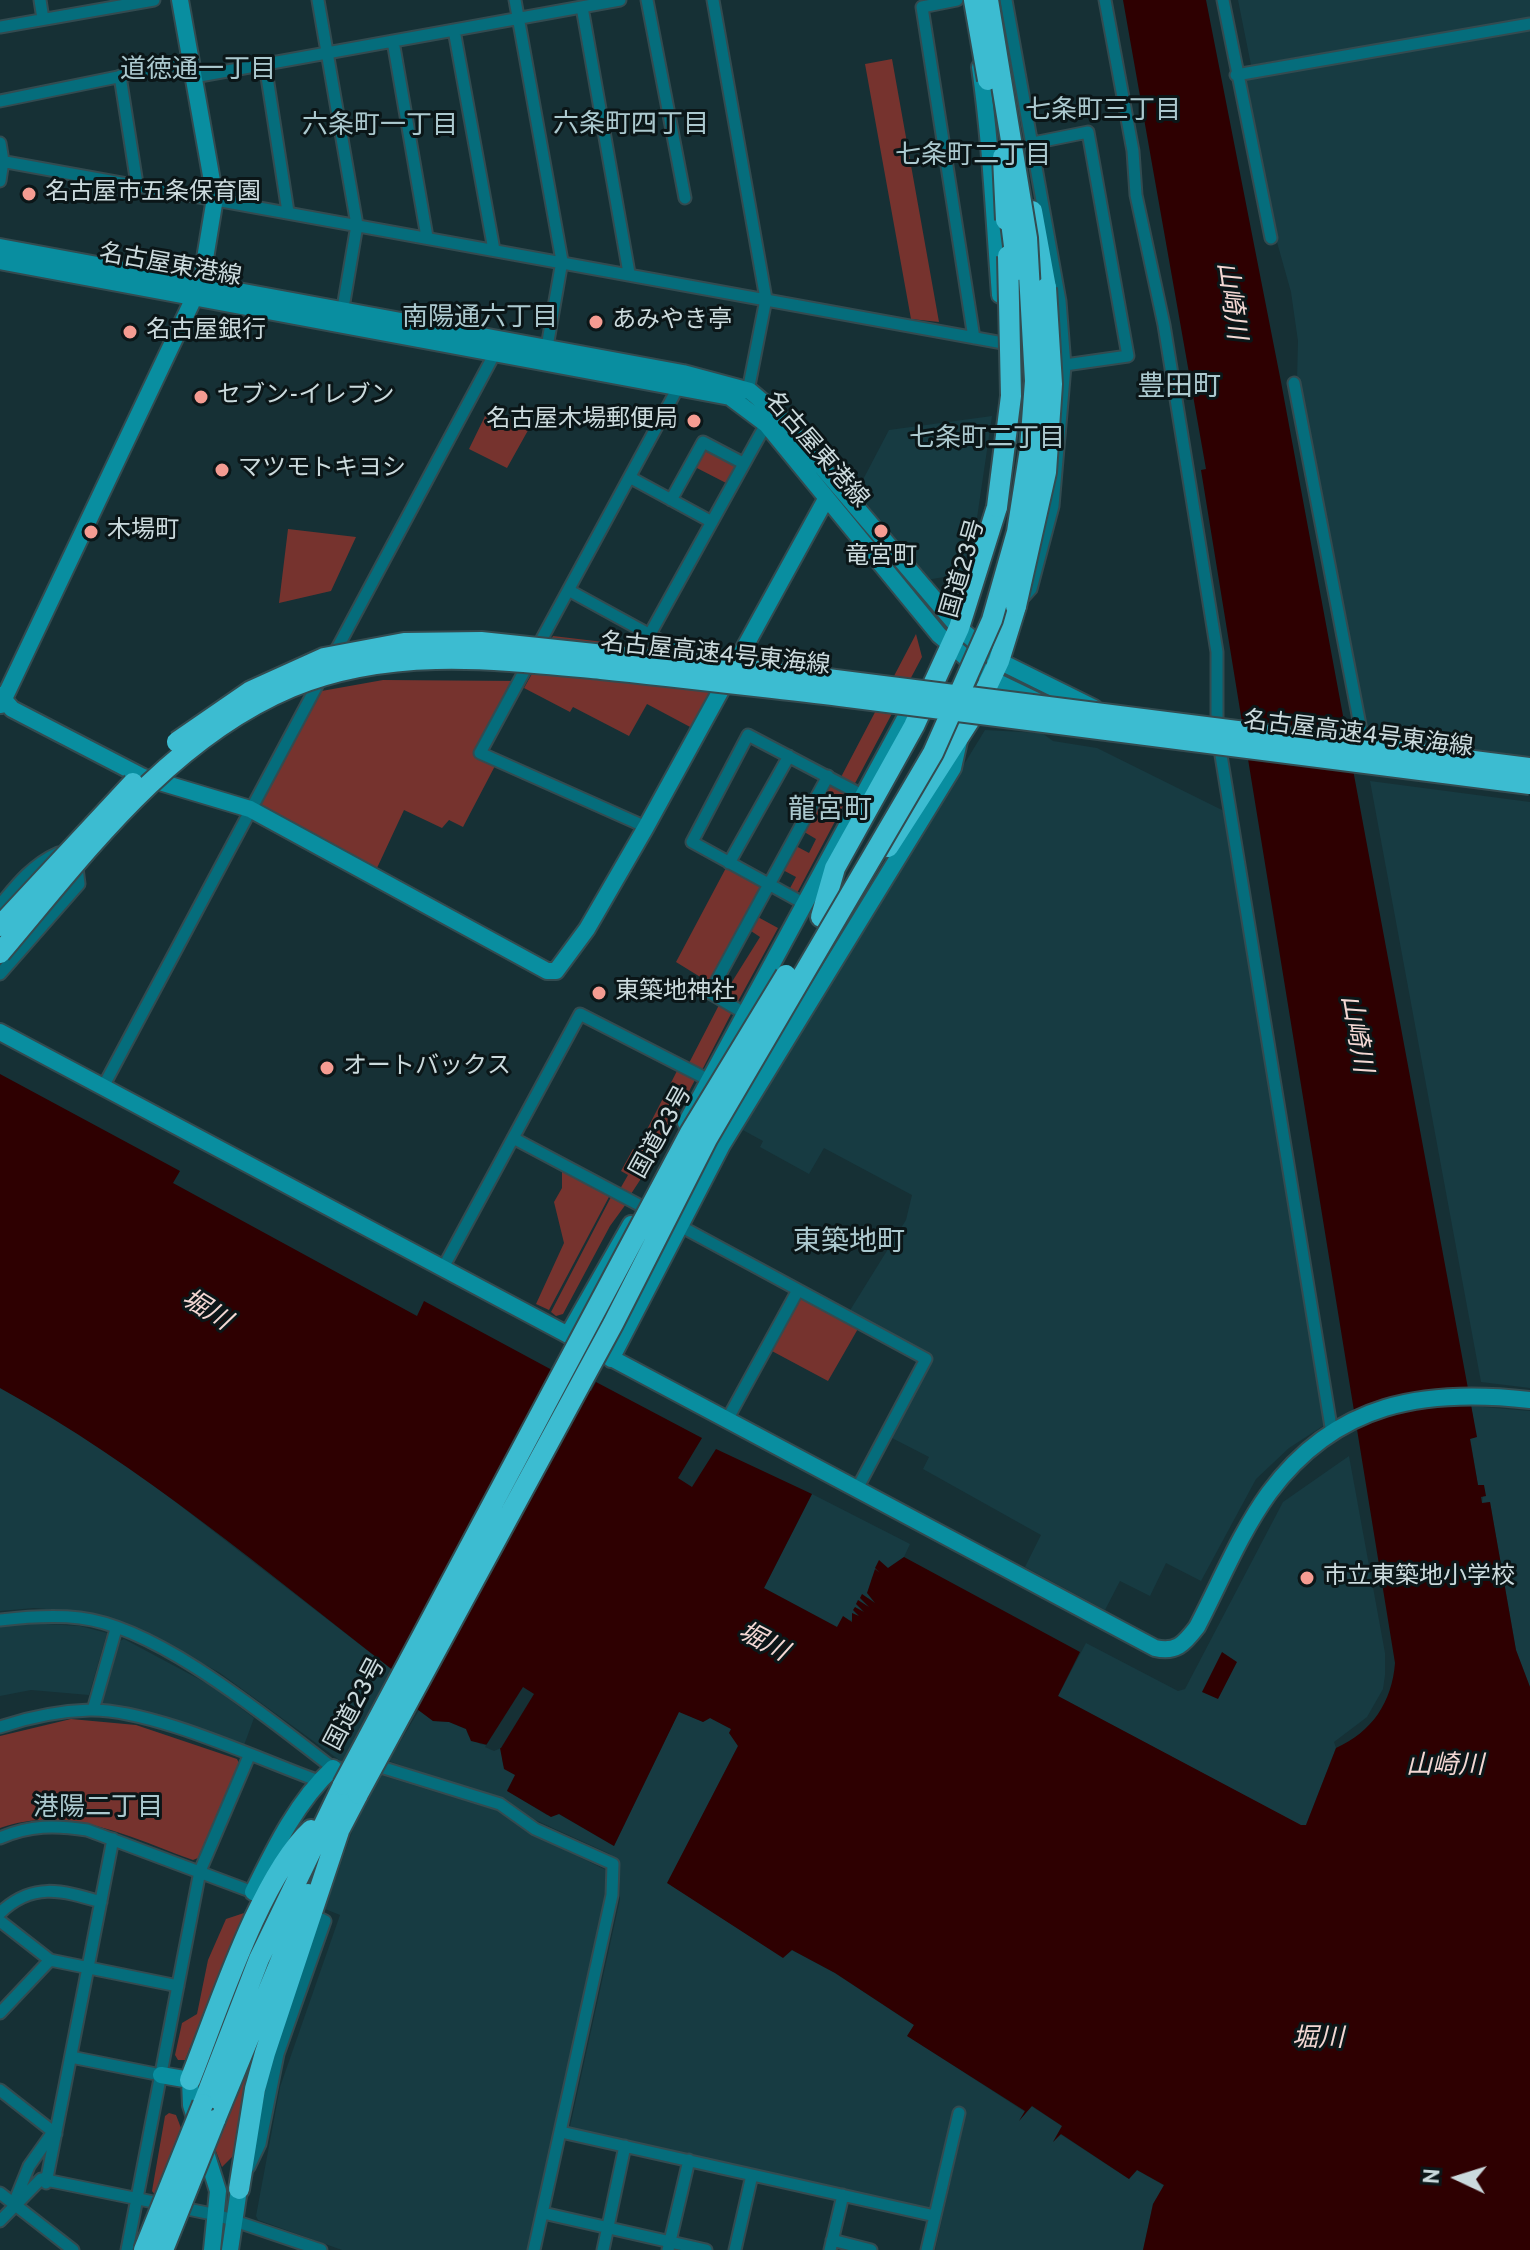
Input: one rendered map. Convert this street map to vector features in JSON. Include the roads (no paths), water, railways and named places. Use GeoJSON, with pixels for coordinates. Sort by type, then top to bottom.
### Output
{"type":"FeatureCollection","features":[{"type":"Feature","properties":{"kind":"highway","name":"国道23号"},"geometry":{"type":"LineString","coordinates":[[163,2250],[259,1959],[333,1824],[345,1782],[613,1324],[707,1139],[952,685],[978,622],[1004,531],[1017,457],[1023,383],[1019,291],[1003,157],[972,0]]}},
{"type":"Feature","properties":{"kind":"highway","name":"国道23号"},"geometry":{"type":"LineString","coordinates":[[830,913],[933,753],[992,620],[1017,532],[1030,449],[1035,381],[1027,238],[988,0]]}},
{"type":"Feature","properties":{"kind":"highway"},"geometry":{"type":"LineString","coordinates":[[830,913],[835,868],[925,702],[955,636],[997,507],[1008,433],[1012,345],[1003,157]]}},
{"type":"Feature","properties":{"kind":"highway"},"geometry":{"type":"LineString","coordinates":[[830,913],[861,892],[960,736],[995,670],[1016,606],[1038,516],[1047,458],[1052,384],[1046,288],[1031,204],[1018,183]]}},
{"type":"Feature","properties":{"kind":"highway"},"geometry":{"type":"LineString","coordinates":[[147,778],[209,726],[298,661],[334,643],[377,633],[467,629],[642,645],[795,665],[812,677]]}},
{"type":"Feature","properties":{"kind":"highway","name":"名古屋高速4号東海線"},"geometry":{"type":"LineString","coordinates":[[0,926],[104,811],[166,751],[201,723],[251,691],[324,658],[404,643],[481,642],[812,677],[1530,771]]}},
{"type":"Feature","properties":{"kind":"highway","name":"名古屋高速4号東海線"},"geometry":{"type":"LineString","coordinates":[[0,953],[102,834],[184,754],[254,705],[296,685],[363,665],[440,657],[686,677],[1530,783]]}},
{"type":"Feature","properties":{"kind":"highway"},"geometry":{"type":"LineString","coordinates":[[209,726],[256,706],[337,683],[407,673],[497,672],[667,684],[686,677]]}},
{"type":"Feature","properties":{"kind":"highway"},"geometry":{"type":"LineString","coordinates":[[190,2080],[270,1887],[298,1843],[333,1824]]}},
{"type":"Feature","properties":{"kind":"highway"},"geometry":{"type":"LineString","coordinates":[[239,2189],[262,2065],[333,1824]]}},
{"type":"Feature","properties":{"kind":"highway","name":"国道23号"},"geometry":{"type":"LineString","coordinates":[[144,2250],[209,2112]]}},
{"type":"Feature","properties":{"kind":"street"},"geometry":{"type":"LineString","coordinates":[[40,0],[43,19]]}},
{"type":"Feature","properties":{"kind":"street"},"geometry":{"type":"LineString","coordinates":[[0,27],[110,4],[154,0]]}},
{"type":"Feature","properties":{"kind":"street"},"geometry":{"type":"LineString","coordinates":[[180,0],[215,198],[198,290],[2,700],[12,709],[147,778],[250,809],[547,971],[556,971],[587,929],[646,827],[826,499]]}},
{"type":"Feature","properties":{"kind":"street"},"geometry":{"type":"LineString","coordinates":[[318,0],[357,225],[343,308]]}},
{"type":"Feature","properties":{"kind":"street"},"geometry":{"type":"LineString","coordinates":[[515,0],[562,261],[547,347]]}},
{"type":"Feature","properties":{"kind":"street"},"geometry":{"type":"LineString","coordinates":[[0,101],[120,76],[265,64],[620,0]]}},
{"type":"Feature","properties":{"kind":"street"},"geometry":{"type":"LineString","coordinates":[[647,0],[685,198]]}},
{"type":"Feature","properties":{"kind":"street"},"geometry":{"type":"LineString","coordinates":[[713,0],[766,299],[746,397]]}},
{"type":"Feature","properties":{"kind":"street"},"geometry":{"type":"LineString","coordinates":[[957,0],[922,7],[974,338]]}},
{"type":"Feature","properties":{"kind":"street"},"geometry":{"type":"LineString","coordinates":[[972,0],[990,139],[992,215],[1003,343],[996,454],[975,578]]}},
{"type":"Feature","properties":{"kind":"street"},"geometry":{"type":"LineString","coordinates":[[1006,0],[1060,301],[1065,366],[1053,506],[1031,589],[1016,606]]}},
{"type":"Feature","properties":{"kind":"street"},"geometry":{"type":"LineString","coordinates":[[1105,0],[1133,151],[1136,195],[1164,325],[1217,652],[1222,738],[1332,1433]]}},
{"type":"Feature","properties":{"kind":"street"},"geometry":{"type":"LineString","coordinates":[[1223,0],[1271,238]]}},
{"type":"Feature","properties":{"kind":"street"},"geometry":{"type":"LineString","coordinates":[[582,7],[629,273]]}},
{"type":"Feature","properties":{"kind":"street"},"geometry":{"type":"LineString","coordinates":[[1236,75],[1530,24]]}},
{"type":"Feature","properties":{"kind":"street"},"geometry":{"type":"LineString","coordinates":[[454,30],[494,250]]}},
{"type":"Feature","properties":{"kind":"street"},"geometry":{"type":"LineString","coordinates":[[393,41],[427,237]]}},
{"type":"Feature","properties":{"kind":"street"},"geometry":{"type":"LineString","coordinates":[[265,64],[288,212]]}},
{"type":"Feature","properties":{"kind":"street"},"geometry":{"type":"LineString","coordinates":[[120,76],[137,184]]}},
{"type":"Feature","properties":{"kind":"street"},"geometry":{"type":"LineString","coordinates":[[1002,360],[1065,366],[1128,356],[1088,132],[1033,143]]}},
{"type":"Feature","properties":{"kind":"street"},"geometry":{"type":"LineString","coordinates":[[0,143],[0,181]]}},
{"type":"Feature","properties":{"kind":"street"},"geometry":{"type":"LineString","coordinates":[[2,161],[1003,343]]}},
{"type":"Feature","properties":{"kind":"street","name":"名古屋東港線"},"geometry":{"type":"LineString","coordinates":[[0,247],[495,353],[682,379]]}},
{"type":"Feature","properties":{"kind":"street","name":"名古屋東港線"},"geometry":{"type":"LineString","coordinates":[[0,261],[343,308],[547,347],[746,397],[776,413],[955,636],[995,670],[1131,721],[1222,738],[1530,771]]}},
{"type":"Feature","properties":{"kind":"street"},"geometry":{"type":"LineString","coordinates":[[103,1087],[495,353]]}},
{"type":"Feature","properties":{"kind":"street"},"geometry":{"type":"LineString","coordinates":[[646,827],[480,753],[682,379]]}},
{"type":"Feature","properties":{"kind":"street"},"geometry":{"type":"LineString","coordinates":[[1294,383],[1361,754]]}},
{"type":"Feature","properties":{"kind":"street","name":"名古屋東港線"},"geometry":{"type":"LineString","coordinates":[[746,397],[939,635],[955,636]]}},
{"type":"Feature","properties":{"kind":"street"},"geometry":{"type":"LineString","coordinates":[[650,634],[766,424]]}},
{"type":"Feature","properties":{"kind":"street"},"geometry":{"type":"LineString","coordinates":[[671,500],[703,442],[743,463]]}},
{"type":"Feature","properties":{"kind":"street"},"geometry":{"type":"LineString","coordinates":[[631,478],[712,522]]}},
{"type":"Feature","properties":{"kind":"street"},"geometry":{"type":"LineString","coordinates":[[570,591],[727,678]]}},
{"type":"Feature","properties":{"kind":"street"},"geometry":{"type":"LineString","coordinates":[[568,1335],[904,720],[925,702]]}},
{"type":"Feature","properties":{"kind":"street"},"geometry":{"type":"LineString","coordinates":[[803,903],[692,842],[748,735],[862,795]]}},
{"type":"Feature","properties":{"kind":"street"},"geometry":{"type":"LineString","coordinates":[[611,1359],[722,1145],[953,768],[960,736]]}},
{"type":"Feature","properties":{"kind":"street","name":"名古屋東港線"},"geometry":{"type":"LineString","coordinates":[[1361,754],[1530,783]]}},
{"type":"Feature","properties":{"kind":"street"},"geometry":{"type":"LineString","coordinates":[[729,863],[789,756]]}},
{"type":"Feature","properties":{"kind":"street"},"geometry":{"type":"LineString","coordinates":[[744,1013],[710,993],[828,776]]}},
{"type":"Feature","properties":{"kind":"street"},"geometry":{"type":"LineString","coordinates":[[0,941],[56,873],[147,778]]}},
{"type":"Feature","properties":{"kind":"street"},"geometry":{"type":"LineString","coordinates":[[0,905],[23,877],[49,857],[58,853],[71,858]]}},
{"type":"Feature","properties":{"kind":"street"},"geometry":{"type":"LineString","coordinates":[[0,974],[79,884],[71,858]]}},
{"type":"Feature","properties":{"kind":"street"},"geometry":{"type":"LineString","coordinates":[[444,1266],[580,1014],[709,1080]]}},
{"type":"Feature","properties":{"kind":"street"},"geometry":{"type":"LineString","coordinates":[[0,1032],[1044,1587],[1128,1637],[1169,1651],[1184,1644],[1197,1627],[1268,1494],[1293,1464],[1332,1433],[1411,1399],[1477,1394],[1530,1400]]}},
{"type":"Feature","properties":{"kind":"street"},"geometry":{"type":"LineString","coordinates":[[513,1138],[639,1209],[926,1359],[857,1489]]}},
{"type":"Feature","properties":{"kind":"street"},"geometry":{"type":"LineString","coordinates":[[727,1420],[798,1290]]}},
{"type":"Feature","properties":{"kind":"street"},"geometry":{"type":"LineString","coordinates":[[0,1620],[82,1618],[156,1646],[221,1684],[345,1782]]}},
{"type":"Feature","properties":{"kind":"street"},"geometry":{"type":"LineString","coordinates":[[93,1710],[116,1629]]}},
{"type":"Feature","properties":{"kind":"street"},"geometry":{"type":"LineString","coordinates":[[0,1727],[49,1714],[93,1710],[152,1721],[319,1781],[345,1782],[384,1768],[500,1804],[535,1829],[613,1864],[612,1895],[534,2250]]}},
{"type":"Feature","properties":{"kind":"street"},"geometry":{"type":"LineString","coordinates":[[127,2250],[200,1871],[249,1756]]}},
{"type":"Feature","properties":{"kind":"street"},"geometry":{"type":"LineString","coordinates":[[0,1838],[32,1827],[57,1825],[113,1839],[256,1893],[275,1846],[319,1781]]}},
{"type":"Feature","properties":{"kind":"street"},"geometry":{"type":"LineString","coordinates":[[0,2221],[14,2204],[43,2181],[71,2057],[113,1839]]}},
{"type":"Feature","properties":{"kind":"street"},"geometry":{"type":"LineString","coordinates":[[0,1913],[20,1896],[49,1889],[101,1902]]}},
{"type":"Feature","properties":{"kind":"street"},"geometry":{"type":"LineString","coordinates":[[230,2250],[239,2189],[260,2144],[278,2054],[325,1921],[321,1919]]}},
{"type":"Feature","properties":{"kind":"street"},"geometry":{"type":"LineString","coordinates":[[0,1921],[50,1960],[178,1986]]}},
{"type":"Feature","properties":{"kind":"street"},"geometry":{"type":"LineString","coordinates":[[0,2013],[50,1960]]}},
{"type":"Feature","properties":{"kind":"street"},"geometry":{"type":"LineString","coordinates":[[71,2057],[190,2080],[191,2105],[218,2191],[212,2250]]}},
{"type":"Feature","properties":{"kind":"street"},"geometry":{"type":"LineString","coordinates":[[0,2090],[55,2133]]}},
{"type":"Feature","properties":{"kind":"street"},"geometry":{"type":"LineString","coordinates":[[927,2250],[959,2113]]}},
{"type":"Feature","properties":{"kind":"street"},"geometry":{"type":"LineString","coordinates":[[561,2132],[935,2216]]}},
{"type":"Feature","properties":{"kind":"street"},"geometry":{"type":"LineString","coordinates":[[14,2204],[28,2168],[55,2133]]}},
{"type":"Feature","properties":{"kind":"street"},"geometry":{"type":"LineString","coordinates":[[603,2250],[625,2146]]}},
{"type":"Feature","properties":{"kind":"street"},"geometry":{"type":"LineString","coordinates":[[669,2246],[689,2160]]}},
{"type":"Feature","properties":{"kind":"street"},"geometry":{"type":"LineString","coordinates":[[28,2168],[43,2181],[217,2215],[321,2250]]}},
{"type":"Feature","properties":{"kind":"street"},"geometry":{"type":"LineString","coordinates":[[735,2250],[752,2175]]}},
{"type":"Feature","properties":{"kind":"street"},"geometry":{"type":"LineString","coordinates":[[0,2193],[73,2250]]}},
{"type":"Feature","properties":{"kind":"street"},"geometry":{"type":"LineString","coordinates":[[843,2195],[831,2245],[871,2250]]}},
{"type":"Feature","properties":{"kind":"street"},"geometry":{"type":"LineString","coordinates":[[543,2213],[669,2246],[706,2250]]}},
{"type":"Feature","properties":{"kind":"water","name":"堀川"},"geometry":{"type":"Polygon","coordinates":[[[1123,0],[1206,0],[1281,382],[1477,1437],[1470,1439],[1478,1485],[1484,1485],[1486,1496],[1481,1497],[1482,1503],[1490,1502],[1516,1650],[1530,1687],[1530,2250],[1143,2250],[1153,2204],[1164,2185],[1137,2170],[1129,2179],[1061,2134],[1053,2142],[1062,2126],[1032,2106],[1019,2121],[1025,2111],[907,2036],[914,2025],[835,1973],[792,1950],[783,1958],[667,1883],[738,1746],[729,1733],[731,1729],[710,1718],[703,1722],[679,1712],[614,1846],[559,1814],[551,1817],[507,1791],[515,1775],[504,1769],[500,1748],[471,1741],[466,1729],[449,1722],[433,1721],[386,1686],[394,1671],[251,1559],[103,1451],[0,1388],[0,1074],[180,1171],[173,1183],[417,1316],[424,1301],[591,1391],[596,1382],[702,1438],[678,1478],[692,1487],[716,1449],[812,1494],[764,1588],[837,1627],[843,1616],[852,1622],[852,1613],[859,1616],[853,1610],[855,1607],[864,1612],[856,1604],[858,1600],[869,1607],[860,1598],[862,1594],[875,1603],[867,1593],[875,1569],[880,1573],[875,1568],[879,1560],[888,1568],[904,1557],[1080,1652],[1058,1696],[1306,1825],[1336,1748],[1360,1733],[1378,1714],[1390,1690],[1395,1663],[1201,470],[1206,469],[1123,0]]]}},
{"type":"Feature","properties":{"kind":"water"},"geometry":{"type":"Polygon","coordinates":[[[1222,1652],[1237,1662],[1218,1699],[1202,1692],[1222,1652]]]}},
{"type":"Feature","properties":{"kind":"place","name":"名古屋市五条保育園"},"geometry":{"type":"Point","coordinates":[29,194]}},
{"type":"Feature","properties":{"kind":"place","name":"あみやき亭"},"geometry":{"type":"Point","coordinates":[596,322]}},
{"type":"Feature","properties":{"kind":"place","name":"名古屋銀行"},"geometry":{"type":"Point","coordinates":[130,332]}},
{"type":"Feature","properties":{"kind":"place","name":"セブン-イレブン"},"geometry":{"type":"Point","coordinates":[201,397]}},
{"type":"Feature","properties":{"kind":"place","name":"名古屋木場郵便局"},"geometry":{"type":"Point","coordinates":[694,421]}},
{"type":"Feature","properties":{"kind":"place","name":"マツモトキヨシ"},"geometry":{"type":"Point","coordinates":[222,470]}},
{"type":"Feature","properties":{"kind":"place","name":"竜宮町"},"geometry":{"type":"Point","coordinates":[881,531]}},
{"type":"Feature","properties":{"kind":"place","name":"木場町"},"geometry":{"type":"Point","coordinates":[91,532]}},
{"type":"Feature","properties":{"kind":"place","name":"東築地神社"},"geometry":{"type":"Point","coordinates":[599,993]}},
{"type":"Feature","properties":{"kind":"place","name":"オートバックス"},"geometry":{"type":"Point","coordinates":[327,1068]}},
{"type":"Feature","properties":{"kind":"place","name":"市立東築地小学校"},"geometry":{"type":"Point","coordinates":[1307,1578]}},
{"type":"Feature","properties":{"kind":"district","name":"道徳通一丁目"},"geometry":{"type":"Point","coordinates":[198,72]}},
{"type":"Feature","properties":{"kind":"district","name":"七条町三丁目"},"geometry":{"type":"Point","coordinates":[1103,113]}},
{"type":"Feature","properties":{"kind":"district","name":"六条町四丁目"},"geometry":{"type":"Point","coordinates":[631,127]}},
{"type":"Feature","properties":{"kind":"district","name":"六条町一丁目"},"geometry":{"type":"Point","coordinates":[380,128]}},
{"type":"Feature","properties":{"kind":"district","name":"七条町二丁目"},"geometry":{"type":"Point","coordinates":[973,158]}},
{"type":"Feature","properties":{"kind":"district","name":"南陽通六丁目"},"geometry":{"type":"Point","coordinates":[480,320]}},
{"type":"Feature","properties":{"kind":"district","name":"豊田町"},"geometry":{"type":"Point","coordinates":[1179,389]}},
{"type":"Feature","properties":{"kind":"district","name":"七条町二丁目"},"geometry":{"type":"Point","coordinates":[987,441]}},
{"type":"Feature","properties":{"kind":"district","name":"龍宮町"},"geometry":{"type":"Point","coordinates":[830,812]}},
{"type":"Feature","properties":{"kind":"district","name":"東築地町"},"geometry":{"type":"Point","coordinates":[849,1244]}},
{"type":"Feature","properties":{"kind":"district","name":"港陽二丁目"},"geometry":{"type":"Point","coordinates":[98,1810]}},
{"type":"Feature","properties":{"kind":"water label","name":"山崎川"},"geometry":{"type":"Point","coordinates":[1229,301]}},
{"type":"Feature","properties":{"kind":"water label","name":"山崎川"},"geometry":{"type":"Point","coordinates":[1354,1034]}},
{"type":"Feature","properties":{"kind":"water label","name":"山崎川"},"geometry":{"type":"Point","coordinates":[1445,1768]}}]}
